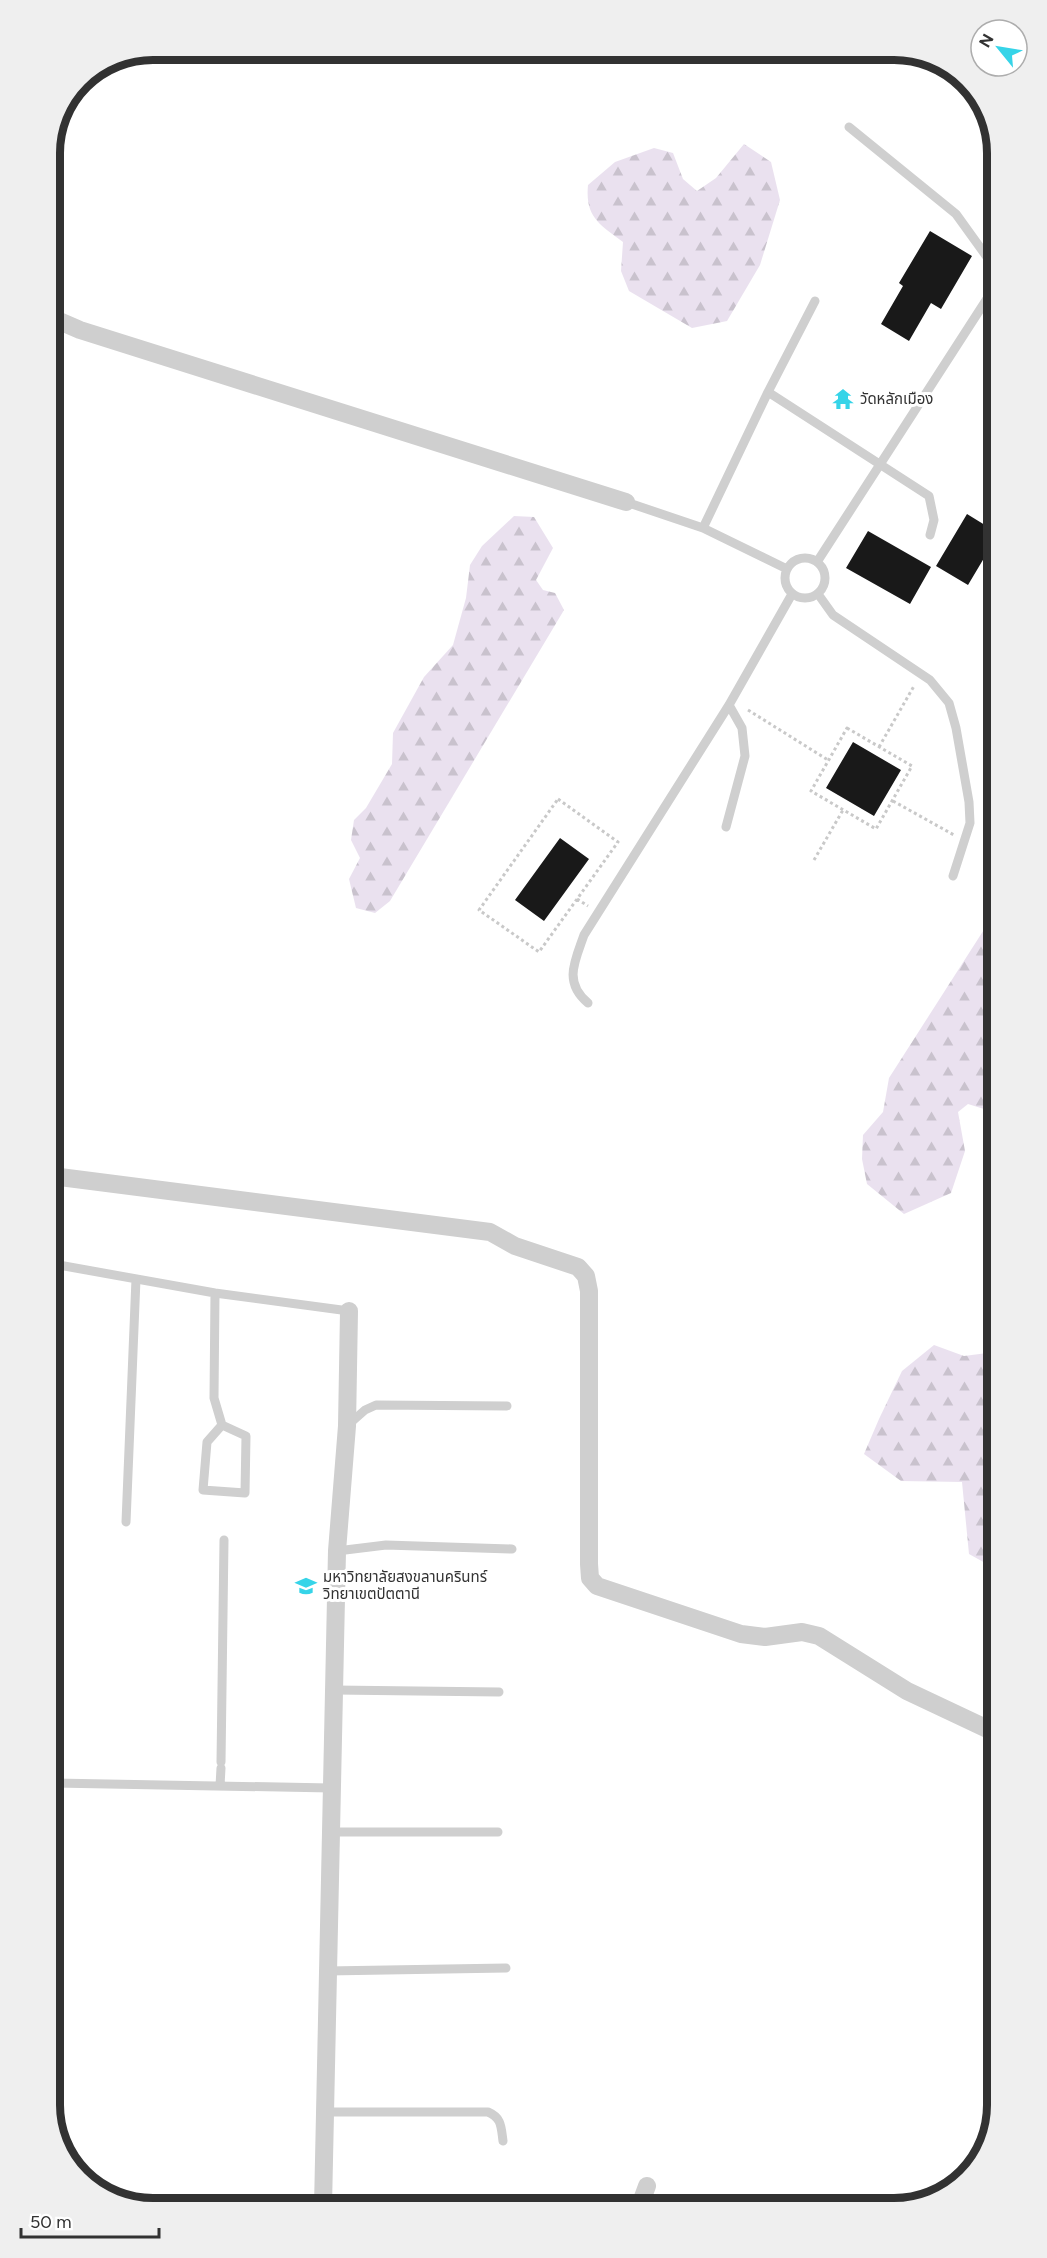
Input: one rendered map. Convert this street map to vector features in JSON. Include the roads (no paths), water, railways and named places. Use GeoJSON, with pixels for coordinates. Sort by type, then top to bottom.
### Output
{"type":"FeatureCollection","features":[{"type":"Feature","properties":{"kind":"street"},"geometry":{"type":"LineString","coordinates":[[60,321],[80,330],[626,502]]}},
{"type":"Feature","properties":{"kind":"street"},"geometry":{"type":"LineString","coordinates":[[60,1177],[490,1232],[515,1246],[578,1267],[586,1276],[589,1291],[590,1578],[597,1586],[605,1591],[741,1634],[765,1637],[802,1632],[819,1636],[907,1691],[987,1729]]}},
{"type":"Feature","properties":{"kind":"street"},"geometry":{"type":"LineString","coordinates":[[323,2198],[337,1551],[346,1426],[349,1311]]}},
{"type":"Feature","properties":{"kind":"street"},"geometry":{"type":"LineString","coordinates":[[643,2198],[648,2186]]}},
{"type":"Feature","properties":{"kind":"lane"},"geometry":{"type":"LineString","coordinates":[[849,127],[956,214],[987,257]]}},
{"type":"Feature","properties":{"kind":"lane"},"geometry":{"type":"LineString","coordinates":[[817,562],[987,299]]}},
{"type":"Feature","properties":{"kind":"lane"},"geometry":{"type":"LineString","coordinates":[[703,528],[768,392],[815,301]]}},
{"type":"Feature","properties":{"kind":"lane"},"geometry":{"type":"LineString","coordinates":[[768,392],[929,496],[934,520],[930,535]]}},
{"type":"Feature","properties":{"kind":"lane"},"geometry":{"type":"LineString","coordinates":[[626,502],[703,528],[787,568]]}},
{"type":"Feature","properties":{"kind":"lane"},"geometry":{"type":"LineString","coordinates":[[802,558],[817,562],[824,570],[822,589],[818,594],[805,599],[792,594],[784,582],[787,568],[802,558]]}},
{"type":"Feature","properties":{"kind":"lane"},"geometry":{"type":"LineString","coordinates":[[588,1003],[578,994],[573,983],[574,962],[584,934],[730,702],[792,594]]}},
{"type":"Feature","properties":{"kind":"lane"},"geometry":{"type":"LineString","coordinates":[[818,594],[833,615],[930,680],[949,703],[957,728],[969,802],[970,823],[953,876]]}},
{"type":"Feature","properties":{"kind":"lane"},"geometry":{"type":"LineString","coordinates":[[726,827],[745,756],[742,728],[730,702]]}},
{"type":"Feature","properties":{"kind":"lane"},"geometry":{"type":"LineString","coordinates":[[60,1265],[215,1293],[349,1311]]}},
{"type":"Feature","properties":{"kind":"lane"},"geometry":{"type":"LineString","coordinates":[[126,1522],[136,1279]]}},
{"type":"Feature","properties":{"kind":"lane"},"geometry":{"type":"LineString","coordinates":[[215,1293],[214,1398],[222,1425],[246,1436],[245,1493],[203,1490],[207,1443],[222,1425]]}},
{"type":"Feature","properties":{"kind":"lane"},"geometry":{"type":"LineString","coordinates":[[346,1426],[365,1410],[376,1405],[507,1406]]}},
{"type":"Feature","properties":{"kind":"lane"},"geometry":{"type":"LineString","coordinates":[[220,1786],[224,1540]]}},
{"type":"Feature","properties":{"kind":"lane"},"geometry":{"type":"LineString","coordinates":[[337,1551],[386,1545],[512,1549]]}},
{"type":"Feature","properties":{"kind":"lane"},"geometry":{"type":"LineString","coordinates":[[335,1690],[499,1692]]}},
{"type":"Feature","properties":{"kind":"lane"},"geometry":{"type":"LineString","coordinates":[[60,1784],[332,1788]]}},
{"type":"Feature","properties":{"kind":"lane"},"geometry":{"type":"LineString","coordinates":[[330,1832],[498,1832]]}},
{"type":"Feature","properties":{"kind":"lane"},"geometry":{"type":"LineString","coordinates":[[327,1971],[506,1968]]}},
{"type":"Feature","properties":{"kind":"lane"},"geometry":{"type":"LineString","coordinates":[[324,2112],[488,2112],[501,2121],[503,2141]]}},
{"type":"Feature","properties":{"kind":"place","name":"วัดหลักเมือง"},"geometry":{"type":"Point","coordinates":[843,399]}},
{"type":"Feature","properties":{"kind":"place","name":"มหาวิทยาลัยสงขลานครินทร์ วิทยาเขตปัตตานี"},"geometry":{"type":"Point","coordinates":[306,1586]}}]}
